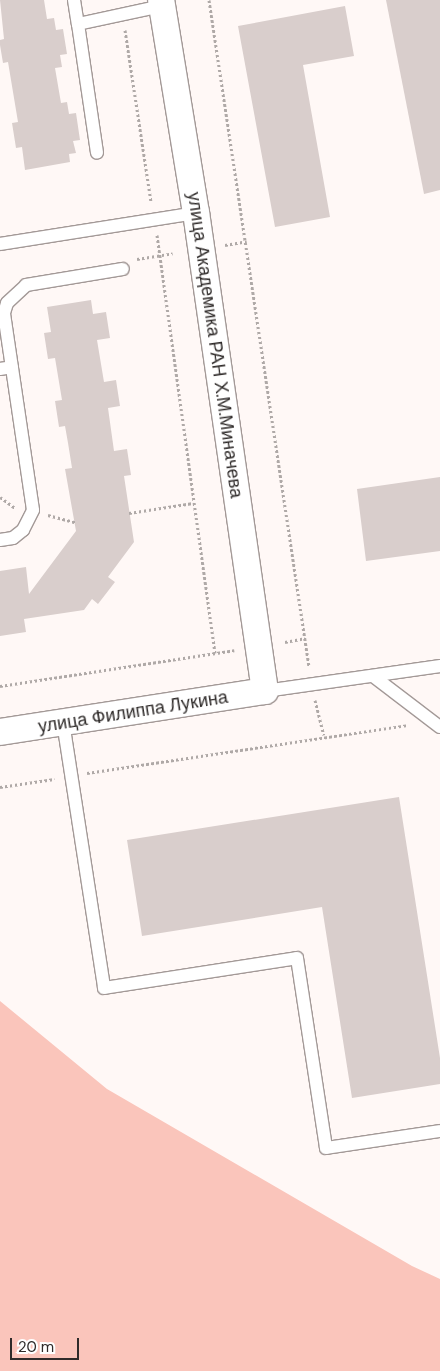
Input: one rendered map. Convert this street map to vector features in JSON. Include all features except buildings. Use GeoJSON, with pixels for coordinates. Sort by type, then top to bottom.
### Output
{"type":"FeatureCollection","features":[{"type":"Feature","properties":{"kind":"street","name":"улица Академика РАН Х.М.Миначева"},"geometry":{"type":"LineString","coordinates":[[161,3],[196,213],[265,691]]}},
{"type":"Feature","properties":{"kind":"street","name":"улица Филиппа Лукина"},"geometry":{"type":"LineString","coordinates":[[0,732],[265,691]]}},
{"type":"Feature","properties":{"kind":"lane"},"geometry":{"type":"LineString","coordinates":[[74,0],[97,153]]}},
{"type":"Feature","properties":{"kind":"lane"},"geometry":{"type":"LineString","coordinates":[[78,24],[122,16],[161,3]]}},
{"type":"Feature","properties":{"kind":"lane"},"geometry":{"type":"LineString","coordinates":[[0,244],[196,213]]}},
{"type":"Feature","properties":{"kind":"lane"},"geometry":{"type":"LineString","coordinates":[[0,540],[13,538],[23,530],[33,510],[6,368],[4,313],[13,293],[26,284],[127,264]]}},
{"type":"Feature","properties":{"kind":"lane"},"geometry":{"type":"LineString","coordinates":[[265,691],[440,666]]}},
{"type":"Feature","properties":{"kind":"lane"},"geometry":{"type":"LineString","coordinates":[[373,676],[436,724]]}},
{"type":"Feature","properties":{"kind":"lane"},"geometry":{"type":"LineString","coordinates":[[63,722],[104,988],[296,958],[326,1148],[440,1130]]}},
{"type":"Feature","properties":{"kind":"path"},"geometry":{"type":"LineString","coordinates":[[209,0],[312,685],[324,735]]}},
{"type":"Feature","properties":{"kind":"path"},"geometry":{"type":"LineString","coordinates":[[122,16],[160,255],[215,653]]}},
{"type":"Feature","properties":{"kind":"path"},"geometry":{"type":"LineString","coordinates":[[224,245],[246,241]]}},
{"type":"Feature","properties":{"kind":"path"},"geometry":{"type":"LineString","coordinates":[[127,264],[173,253]]}},
{"type":"Feature","properties":{"kind":"path"},"geometry":{"type":"LineString","coordinates":[[129,513],[194,503]]}},
{"type":"Feature","properties":{"kind":"path"},"geometry":{"type":"LineString","coordinates":[[33,510],[75,522]]}},
{"type":"Feature","properties":{"kind":"path"},"geometry":{"type":"LineString","coordinates":[[285,642],[305,638]]}},
{"type":"Feature","properties":{"kind":"path"},"geometry":{"type":"LineString","coordinates":[[0,686],[243,649]]}},
{"type":"Feature","properties":{"kind":"path"},"geometry":{"type":"LineString","coordinates":[[0,786],[324,735],[436,724]]}},
{"type":"Feature","properties":{"kind":"shaded area"},"geometry":{"type":"Polygon","coordinates":[[[0,1001],[107,1089],[412,1266],[440,1279],[440,1371],[0,1371],[0,1001]]]}}]}
